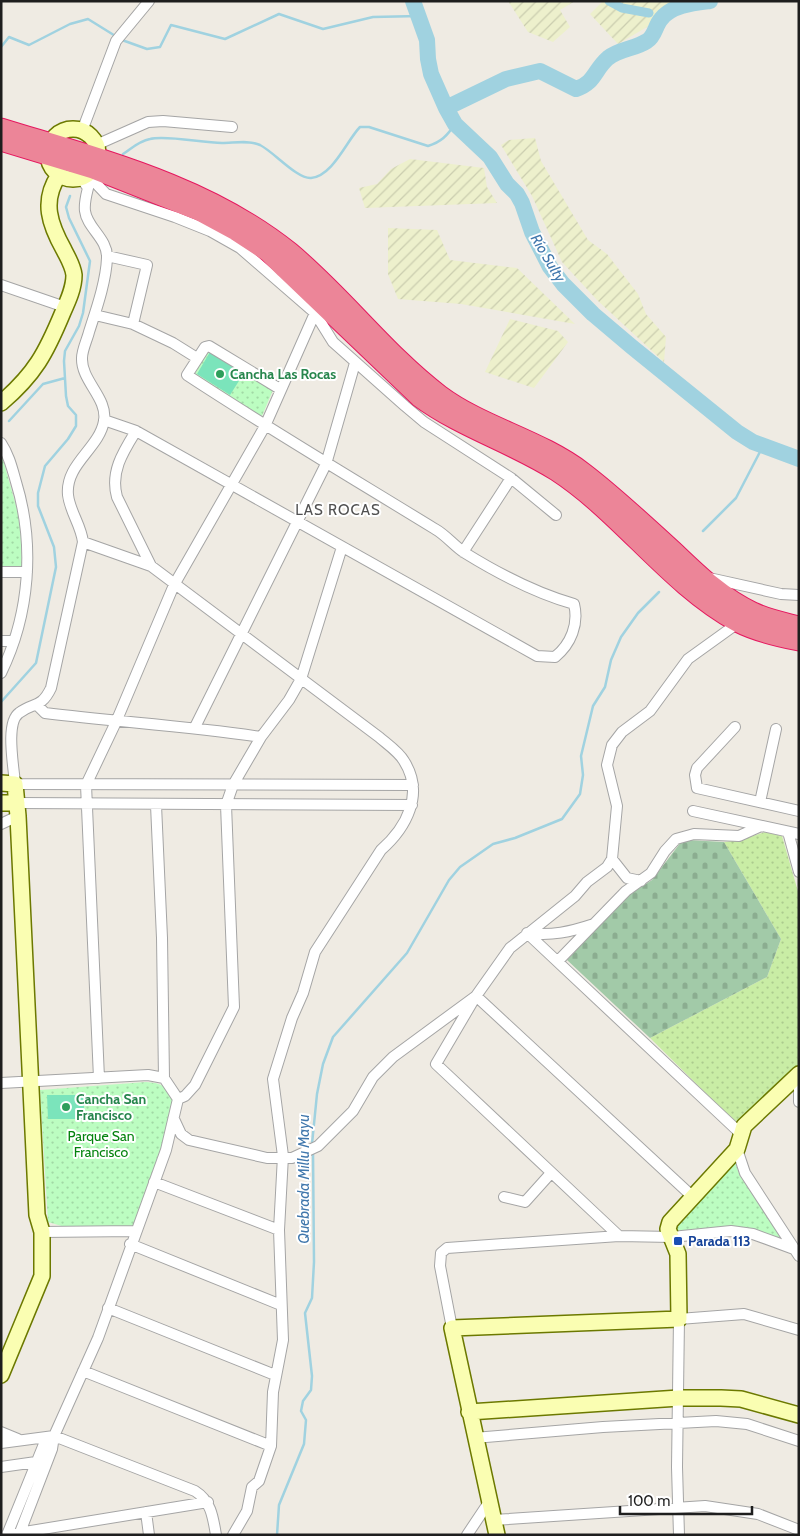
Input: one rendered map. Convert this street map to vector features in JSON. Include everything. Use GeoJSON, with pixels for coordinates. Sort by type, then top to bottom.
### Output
{"type":"FeatureCollection","features":[{"type":"Feature","properties":{"kind":"highway"},"geometry":{"type":"LineString","coordinates":[[1,128],[199,211],[236,231],[268,252],[419,397],[463,425],[534,459],[577,486],[698,595],[738,623],[774,636],[799,641]]}},
{"type":"Feature","properties":{"kind":"highway"},"geometry":{"type":"LineString","coordinates":[[1,141],[49,149]]}},
{"type":"Feature","properties":{"kind":"highway"},"geometry":{"type":"LineString","coordinates":[[91,165],[200,196],[248,221],[309,268],[409,368],[441,396],[565,459],[599,485],[701,576],[730,599],[754,612],[799,626]]}},
{"type":"Feature","properties":{"kind":"street"},"geometry":{"type":"LineString","coordinates":[[82,131],[116,41],[123,30],[149,1]]}},
{"type":"Feature","properties":{"kind":"street"},"geometry":{"type":"LineString","coordinates":[[1,1375],[42,1276],[42,1232],[37,1215],[32,1082],[17,810],[8,783],[11,728],[13,718],[19,712],[38,706],[46,699],[51,688],[82,542],[80,525],[71,508],[68,495],[69,483],[75,468],[101,430],[104,420],[104,408],[82,367],[82,357],[95,314],[107,256],[98,234],[85,213],[84,204],[91,165],[92,138],[82,131],[65,130],[58,134],[49,149],[50,165],[59,175],[68,179],[91,165],[148,122],[163,121],[232,127]]}},
{"type":"Feature","properties":{"kind":"street"},"geometry":{"type":"LineString","coordinates":[[91,165],[106,194],[210,231],[240,248],[315,313],[333,342],[355,363],[424,422],[511,478],[556,516]]}},
{"type":"Feature","properties":{"kind":"street"},"geometry":{"type":"LineString","coordinates":[[1,403],[31,375],[47,351],[73,287],[74,274],[70,262],[54,233],[49,218],[48,204],[50,193],[59,175]]}},
{"type":"Feature","properties":{"kind":"street"},"geometry":{"type":"LineString","coordinates":[[107,256],[147,265],[133,324]]}},
{"type":"Feature","properties":{"kind":"street"},"geometry":{"type":"LineString","coordinates":[[1,285],[65,307]]}},
{"type":"Feature","properties":{"kind":"street"},"geometry":{"type":"LineString","coordinates":[[99,1078],[86,785],[116,722],[174,585],[265,426],[315,313]]}},
{"type":"Feature","properties":{"kind":"street"},"geometry":{"type":"LineString","coordinates":[[95,314],[133,324],[172,343],[197,358]]}},
{"type":"Feature","properties":{"kind":"street"},"geometry":{"type":"LineString","coordinates":[[104,420],[136,431],[537,656],[555,657],[566,648],[577,616],[574,604],[551,598],[519,583],[463,552],[438,530],[326,464],[187,375],[197,358],[209,346],[280,389]]}},
{"type":"Feature","properties":{"kind":"street"},"geometry":{"type":"LineString","coordinates":[[195,727],[326,464],[355,363]]}},
{"type":"Feature","properties":{"kind":"street"},"geometry":{"type":"LineString","coordinates":[[136,431],[115,472],[114,486],[117,497],[151,566]]}},
{"type":"Feature","properties":{"kind":"street"},"geometry":{"type":"LineString","coordinates":[[1,443],[7,452],[20,494],[28,534],[27,572],[14,641],[1,673]]}},
{"type":"Feature","properties":{"kind":"street"},"geometry":{"type":"LineString","coordinates":[[463,552],[511,478]]}},
{"type":"Feature","properties":{"kind":"street"},"geometry":{"type":"LineString","coordinates":[[82,542],[151,566],[380,737],[404,760],[413,786],[412,805],[406,821],[394,838],[381,850],[315,952],[273,1079],[283,1156],[279,1230],[283,1340],[275,1375],[271,1446],[258,1481],[252,1486],[247,1511],[234,1535]]}},
{"type":"Feature","properties":{"kind":"street"},"geometry":{"type":"LineString","coordinates":[[178,1099],[185,1096],[195,1085],[234,1007],[226,805],[233,785],[261,736],[289,700],[301,679],[342,547]]}},
{"type":"Feature","properties":{"kind":"street"},"geometry":{"type":"LineString","coordinates":[[1,572],[27,572]]}},
{"type":"Feature","properties":{"kind":"street"},"geometry":{"type":"LineString","coordinates":[[701,576],[781,594],[799,595]]}},
{"type":"Feature","properties":{"kind":"street"},"geometry":{"type":"LineString","coordinates":[[619,1236],[436,1064],[476,996],[510,948],[575,896],[587,882],[607,867],[612,860],[616,806],[607,765],[612,745],[622,732],[650,711],[688,659],[738,623]]}},
{"type":"Feature","properties":{"kind":"street"},"geometry":{"type":"LineString","coordinates":[[1,641],[14,641]]}},
{"type":"Feature","properties":{"kind":"street"},"geometry":{"type":"LineString","coordinates":[[38,706],[44,713],[116,722],[195,727],[261,736]]}},
{"type":"Feature","properties":{"kind":"street"},"geometry":{"type":"LineString","coordinates":[[735,727],[697,768],[695,775],[697,788],[799,811]]}},
{"type":"Feature","properties":{"kind":"street"},"geometry":{"type":"LineString","coordinates":[[760,802],[776,729]]}},
{"type":"Feature","properties":{"kind":"street"},"geometry":{"type":"LineString","coordinates":[[8,783],[413,786]]}},
{"type":"Feature","properties":{"kind":"street"},"geometry":{"type":"LineString","coordinates":[[1,803],[17,810],[87,804],[412,805]]}},
{"type":"Feature","properties":{"kind":"street"},"geometry":{"type":"LineString","coordinates":[[19,1534],[52,1449],[54,1436],[108,1308],[154,1182],[174,1120],[178,1099],[164,1078],[162,938],[156,805]]}},
{"type":"Feature","properties":{"kind":"street"},"geometry":{"type":"LineString","coordinates":[[1,824],[17,810]]}},
{"type":"Feature","properties":{"kind":"street"},"geometry":{"type":"LineString","coordinates":[[692,811],[799,834]]}},
{"type":"Feature","properties":{"kind":"street"},"geometry":{"type":"LineString","coordinates":[[558,961],[626,891],[651,874],[665,851],[676,839],[694,834],[739,836],[761,826]]}},
{"type":"Feature","properties":{"kind":"street"},"geometry":{"type":"LineString","coordinates":[[788,832],[799,872]]}},
{"type":"Feature","properties":{"kind":"street"},"geometry":{"type":"LineString","coordinates":[[612,860],[628,878],[641,881]]}},
{"type":"Feature","properties":{"kind":"street"},"geometry":{"type":"LineString","coordinates":[[527,933],[549,936],[567,933],[597,922]]}},
{"type":"Feature","properties":{"kind":"street"},"geometry":{"type":"LineString","coordinates":[[527,933],[740,1133]]}},
{"type":"Feature","properties":{"kind":"street"},"geometry":{"type":"LineString","coordinates":[[174,1120],[180,1134],[189,1140],[267,1158],[283,1156],[292,1158],[318,1146],[359,1104],[372,1077],[387,1062],[476,996]]}},
{"type":"Feature","properties":{"kind":"street"},"geometry":{"type":"LineString","coordinates":[[476,996],[693,1197]]}},
{"type":"Feature","properties":{"kind":"street"},"geometry":{"type":"LineString","coordinates":[[796,1253],[745,1173],[737,1149],[740,1133],[744,1126],[799,1074]]}},
{"type":"Feature","properties":{"kind":"street"},"geometry":{"type":"LineString","coordinates":[[799,1074],[799,1102]]}},
{"type":"Feature","properties":{"kind":"street"},"geometry":{"type":"LineString","coordinates":[[1,1083],[148,1076],[164,1078]]}},
{"type":"Feature","properties":{"kind":"street"},"geometry":{"type":"LineString","coordinates":[[679,1535],[677,1424],[679,1398],[678,1254],[668,1229],[670,1222],[737,1149]]}},
{"type":"Feature","properties":{"kind":"street"},"geometry":{"type":"LineString","coordinates":[[504,1197],[525,1202],[551,1173]]}},
{"type":"Feature","properties":{"kind":"street"},"geometry":{"type":"LineString","coordinates":[[154,1182],[279,1230]]}},
{"type":"Feature","properties":{"kind":"street"},"geometry":{"type":"LineString","coordinates":[[42,1232],[135,1231]]}},
{"type":"Feature","properties":{"kind":"street"},"geometry":{"type":"LineString","coordinates":[[796,1253],[745,1232],[672,1237],[619,1236],[446,1248],[441,1253],[440,1266],[474,1438],[495,1527],[679,1506],[705,1506],[758,1514],[799,1530]]}},
{"type":"Feature","properties":{"kind":"street"},"geometry":{"type":"LineString","coordinates":[[130,1244],[281,1306]]}},
{"type":"Feature","properties":{"kind":"street"},"geometry":{"type":"LineString","coordinates":[[108,1308],[275,1375]]}},
{"type":"Feature","properties":{"kind":"street"},"geometry":{"type":"LineString","coordinates":[[452,1328],[679,1319],[744,1314],[799,1330]]}},
{"type":"Feature","properties":{"kind":"street"},"geometry":{"type":"LineString","coordinates":[[83,1371],[271,1446]]}},
{"type":"Feature","properties":{"kind":"street"},"geometry":{"type":"LineString","coordinates":[[469,1412],[679,1398],[741,1399],[799,1415]]}},
{"type":"Feature","properties":{"kind":"street"},"geometry":{"type":"LineString","coordinates":[[474,1438],[603,1426],[716,1421],[746,1424],[799,1441]]}},
{"type":"Feature","properties":{"kind":"street"},"geometry":{"type":"LineString","coordinates":[[1,1432],[19,1440]]}},
{"type":"Feature","properties":{"kind":"street"},"geometry":{"type":"LineString","coordinates":[[54,1436],[44,1444],[7,1535],[208,1502]]}},
{"type":"Feature","properties":{"kind":"street"},"geometry":{"type":"LineString","coordinates":[[1,1443],[54,1436],[195,1491],[208,1502],[214,1518],[216,1535]]}},
{"type":"Feature","properties":{"kind":"street"},"geometry":{"type":"LineString","coordinates":[[1,1467],[36,1462]]}},
{"type":"Feature","properties":{"kind":"street"},"geometry":{"type":"LineString","coordinates":[[467,1535],[489,1502]]}},
{"type":"Feature","properties":{"kind":"street"},"geometry":{"type":"LineString","coordinates":[[146,1512],[149,1535]]}},
{"type":"Feature","properties":{"kind":"green space"},"geometry":{"type":"Polygon","coordinates":[[[508,1],[575,1],[560,10],[570,27],[553,42],[528,32],[508,1]]]}},
{"type":"Feature","properties":{"kind":"green space"},"geometry":{"type":"Polygon","coordinates":[[[603,1],[619,7],[613,1],[687,1],[658,13],[647,27],[618,44],[590,14],[603,1]]]}},
{"type":"Feature","properties":{"kind":"green space"},"geometry":{"type":"Polygon","coordinates":[[[535,138],[541,161],[588,240],[607,254],[638,294],[646,314],[666,337],[664,362],[597,300],[562,262],[532,196],[501,145],[509,140],[535,138]]]}},
{"type":"Feature","properties":{"kind":"green space"},"geometry":{"type":"Polygon","coordinates":[[[410,159],[484,168],[487,187],[497,203],[365,208],[359,188],[377,184],[391,169],[410,159]]]}},
{"type":"Feature","properties":{"kind":"green space"},"geometry":{"type":"Polygon","coordinates":[[[388,228],[437,230],[450,260],[517,268],[575,324],[461,304],[398,299],[388,274],[388,228]]]}},
{"type":"Feature","properties":{"kind":"green space"},"geometry":{"type":"Polygon","coordinates":[[[510,319],[558,331],[568,342],[534,388],[485,372],[510,319]]]}},
{"type":"Feature","properties":{"kind":"green space"},"geometry":{"type":"Polygon","coordinates":[[[209,351],[273,390],[262,416],[260,417],[194,376],[205,353],[209,351]]]}},
{"type":"Feature","properties":{"kind":"green space","name":"Cancha Las Rocas"},"geometry":{"type":"Polygon","coordinates":[[[210,352],[244,373],[230,395],[197,374],[210,352]]]}},
{"type":"Feature","properties":{"kind":"green space"},"geometry":{"type":"Polygon","coordinates":[[[1,452],[20,520],[22,567],[1,567],[1,452]]]}},
{"type":"Feature","properties":{"kind":"green space"},"geometry":{"type":"Polygon","coordinates":[[[765,832],[782,836],[799,895],[799,1067],[738,1125],[650,1038],[767,977],[781,939],[724,842],[741,840],[765,832]]]}},
{"type":"Feature","properties":{"kind":"green space"},"geometry":{"type":"Polygon","coordinates":[[[688,840],[724,842],[781,939],[767,977],[650,1038],[567,960],[627,896],[652,880],[681,842],[688,840]]]}},
{"type":"Feature","properties":{"kind":"green space","name":"Parque San Francisco"},"geometry":{"type":"Polygon","coordinates":[[[146,1082],[159,1084],[166,1088],[173,1099],[173,1108],[164,1141],[133,1227],[65,1227],[48,1222],[40,1090],[146,1082]]]}},
{"type":"Feature","properties":{"kind":"green space","name":"Cancha San Francisco"},"geometry":{"type":"Polygon","coordinates":[[[47,1095],[84,1095],[84,1119],[48,1119],[47,1095]]]}},
{"type":"Feature","properties":{"kind":"green space"},"geometry":{"type":"Polygon","coordinates":[[[734,1159],[740,1176],[786,1242],[746,1227],[679,1232],[676,1228],[679,1222],[734,1159]]]}},
{"type":"Feature","properties":{"kind":"waterway","name":"Río Sulty"},"geometry":{"type":"LineString","coordinates":[[413,1],[427,40],[431,74],[446,108],[455,124],[490,157],[507,184],[517,194],[532,232],[550,267],[563,284],[593,314],[737,432],[753,442],[799,459]]}},
{"type":"Feature","properties":{"kind":"waterway"},"geometry":{"type":"LineString","coordinates":[[609,1],[622,8],[649,13]]}},
{"type":"Feature","properties":{"kind":"waterway"},"geometry":{"type":"LineString","coordinates":[[446,108],[506,79],[540,71],[576,89],[591,80],[603,63],[612,55],[642,44],[650,39],[657,25],[666,14],[684,5],[710,1]]}},
{"type":"Feature","properties":{"kind":"waterway"},"geometry":{"type":"LineString","coordinates":[[122,40],[147,49],[160,47],[171,25],[225,39],[279,14],[323,29],[373,17],[419,16]]}},
{"type":"Feature","properties":{"kind":"waterway"},"geometry":{"type":"LineString","coordinates":[[1,47],[9,37],[29,45],[70,24],[88,19],[117,37]]}},
{"type":"Feature","properties":{"kind":"waterway"},"geometry":{"type":"LineString","coordinates":[[123,154],[142,141],[157,138],[214,143],[251,143],[266,148],[292,170],[311,178],[319,176],[333,164],[360,127],[369,127],[428,146],[437,143],[455,124]]}},
{"type":"Feature","properties":{"kind":"waterway"},"geometry":{"type":"LineString","coordinates":[[1,702],[36,663],[56,567],[54,547],[38,506],[38,493],[45,466],[68,439],[76,426],[76,415],[68,406],[66,396],[64,361],[65,351],[79,326],[83,313],[90,261],[69,218],[66,207],[70,196]]}},
{"type":"Feature","properties":{"kind":"waterway"},"geometry":{"type":"LineString","coordinates":[[9,421],[43,384],[65,378]]}},
{"type":"Feature","properties":{"kind":"waterway","name":"Quebrada Millu Mayu"},"geometry":{"type":"LineString","coordinates":[[703,531],[736,498],[763,446]]}},
{"type":"Feature","properties":{"kind":"waterway","name":"Quebrada Millu Mayu"},"geometry":{"type":"LineString","coordinates":[[312,1144],[317,1094],[323,1064],[333,1037],[407,953],[449,880],[460,867],[493,844],[515,838],[562,819],[580,794],[583,775],[581,756],[593,706],[605,687],[611,660],[621,637],[638,613],[659,592]]}},
{"type":"Feature","properties":{"kind":"waterway","name":"Quebrada Millu Mayu"},"geometry":{"type":"LineString","coordinates":[[277,1535],[279,1505],[304,1444],[306,1420],[301,1411],[303,1401],[311,1390],[312,1376],[305,1313],[312,1298],[314,1262],[313,1152]]}},
{"type":"Feature","properties":{"kind":"place","name":"Cancha Las Rocas"},"geometry":{"type":"Point","coordinates":[220,374]}},
{"type":"Feature","properties":{"kind":"place","name":"Cancha San Francisco"},"geometry":{"type":"Point","coordinates":[66,1107]}},
{"type":"Feature","properties":{"kind":"place","name":"Parada 113"},"geometry":{"type":"Point","coordinates":[678,1241]}},
{"type":"Feature","properties":{"kind":"district","name":"LAS ROCAS"},"geometry":{"type":"Point","coordinates":[338,510]}}]}
